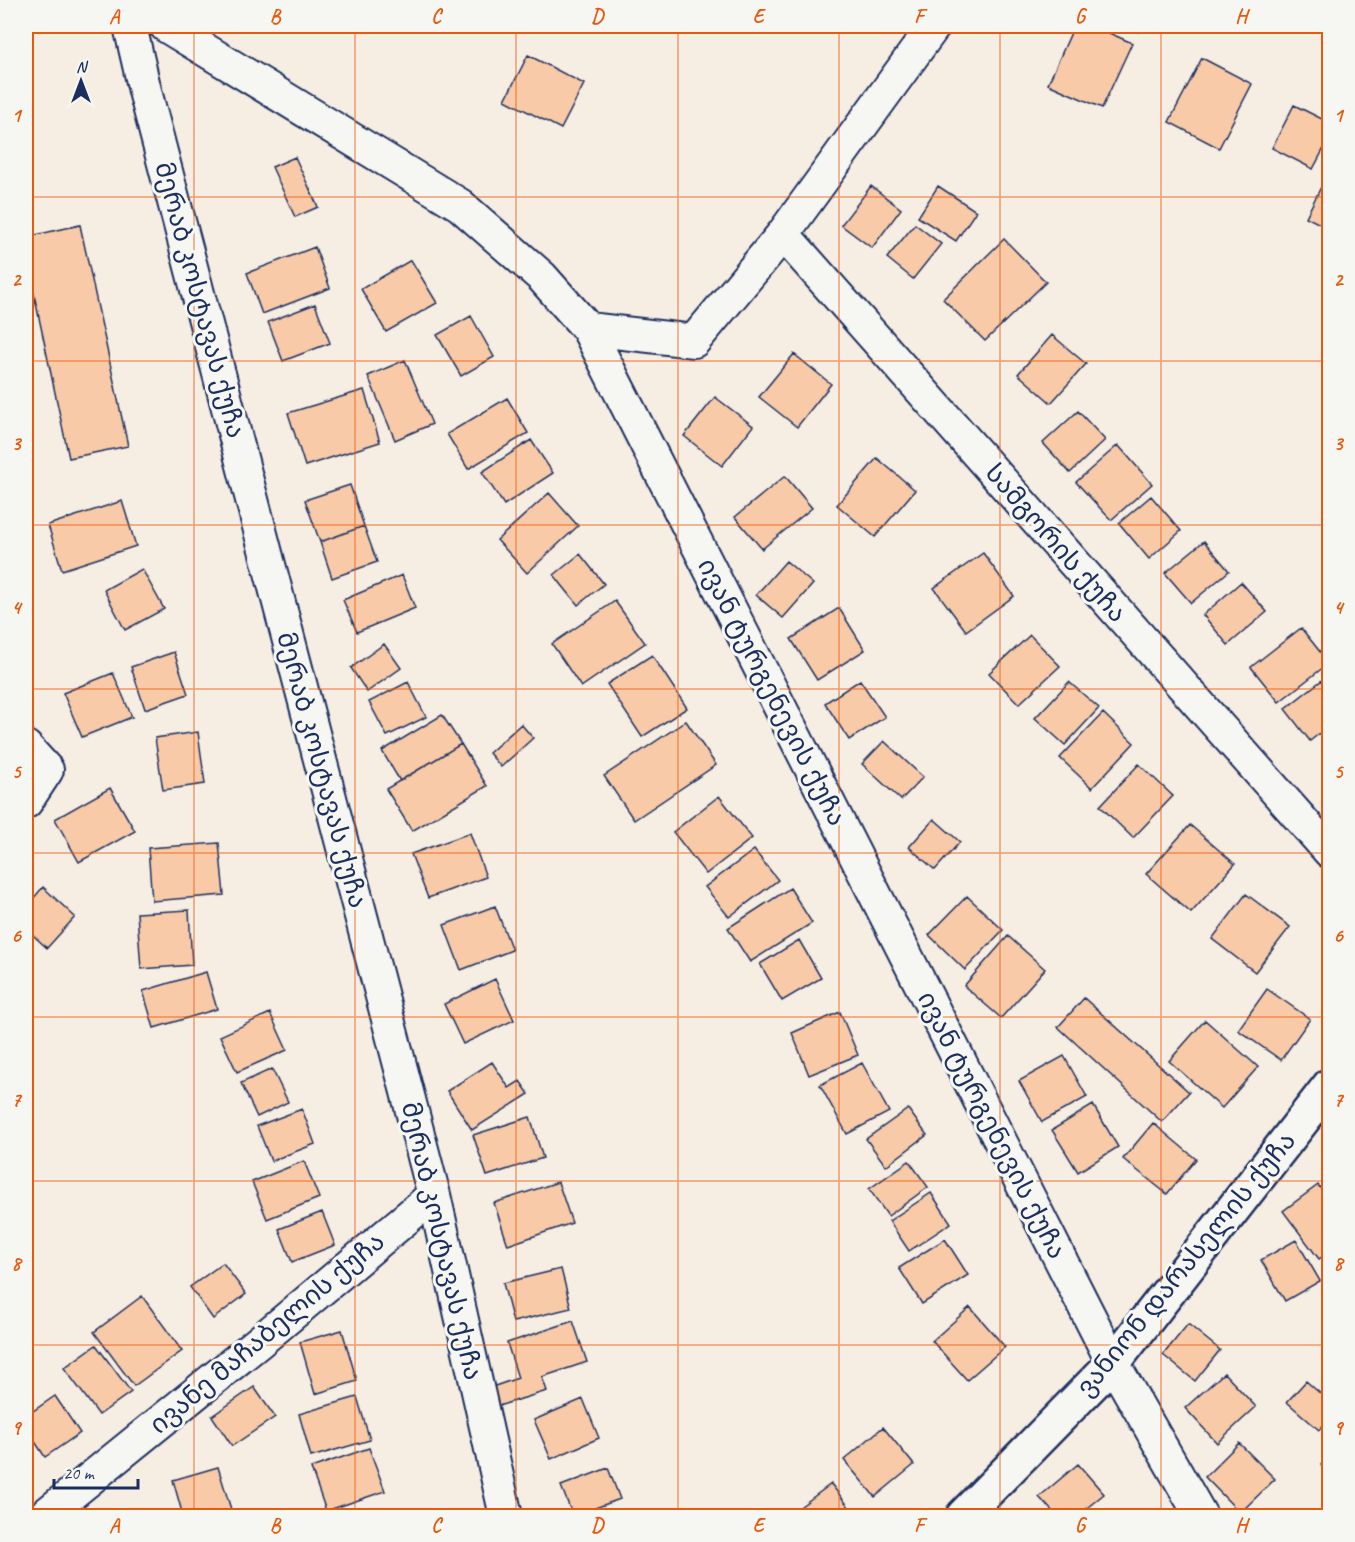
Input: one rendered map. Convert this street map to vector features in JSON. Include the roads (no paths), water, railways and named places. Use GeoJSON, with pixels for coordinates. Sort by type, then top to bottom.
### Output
{"type":"FeatureCollection","features":[{"type":"Feature","properties":{"kind":"street","name":"მერაბ კოსტავას ქუჩა"},"geometry":{"type":"LineString","coordinates":[[130,26],[145,91],[434,1195],[506,1516]]}},
{"type":"Feature","properties":{"kind":"street","name":"ივან ტურგენევის ქუჩა"},"geometry":{"type":"LineString","coordinates":[[166,26],[460,206],[542,277],[588,329],[1113,1363],[1201,1516]]}},
{"type":"Feature","properties":{"kind":"street"},"geometry":{"type":"LineString","coordinates":[[588,329],[694,341],[783,234],[934,26]]}},
{"type":"Feature","properties":{"kind":"street","name":"სამგორის ქუჩა"},"geometry":{"type":"LineString","coordinates":[[783,234],[1329,852]]}},
{"type":"Feature","properties":{"kind":"street"},"geometry":{"type":"LineString","coordinates":[[26,747],[47,770],[26,802]]}},
{"type":"Feature","properties":{"kind":"street","name":"ვანიონ დარასელის ქუჩა"},"geometry":{"type":"LineString","coordinates":[[963,1516],[1113,1363],[1329,1085]]}},
{"type":"Feature","properties":{"kind":"street","name":"ივანე მაჩაბელის ქუჩა"},"geometry":{"type":"LineString","coordinates":[[44,1516],[259,1342],[434,1195]]}}]}
